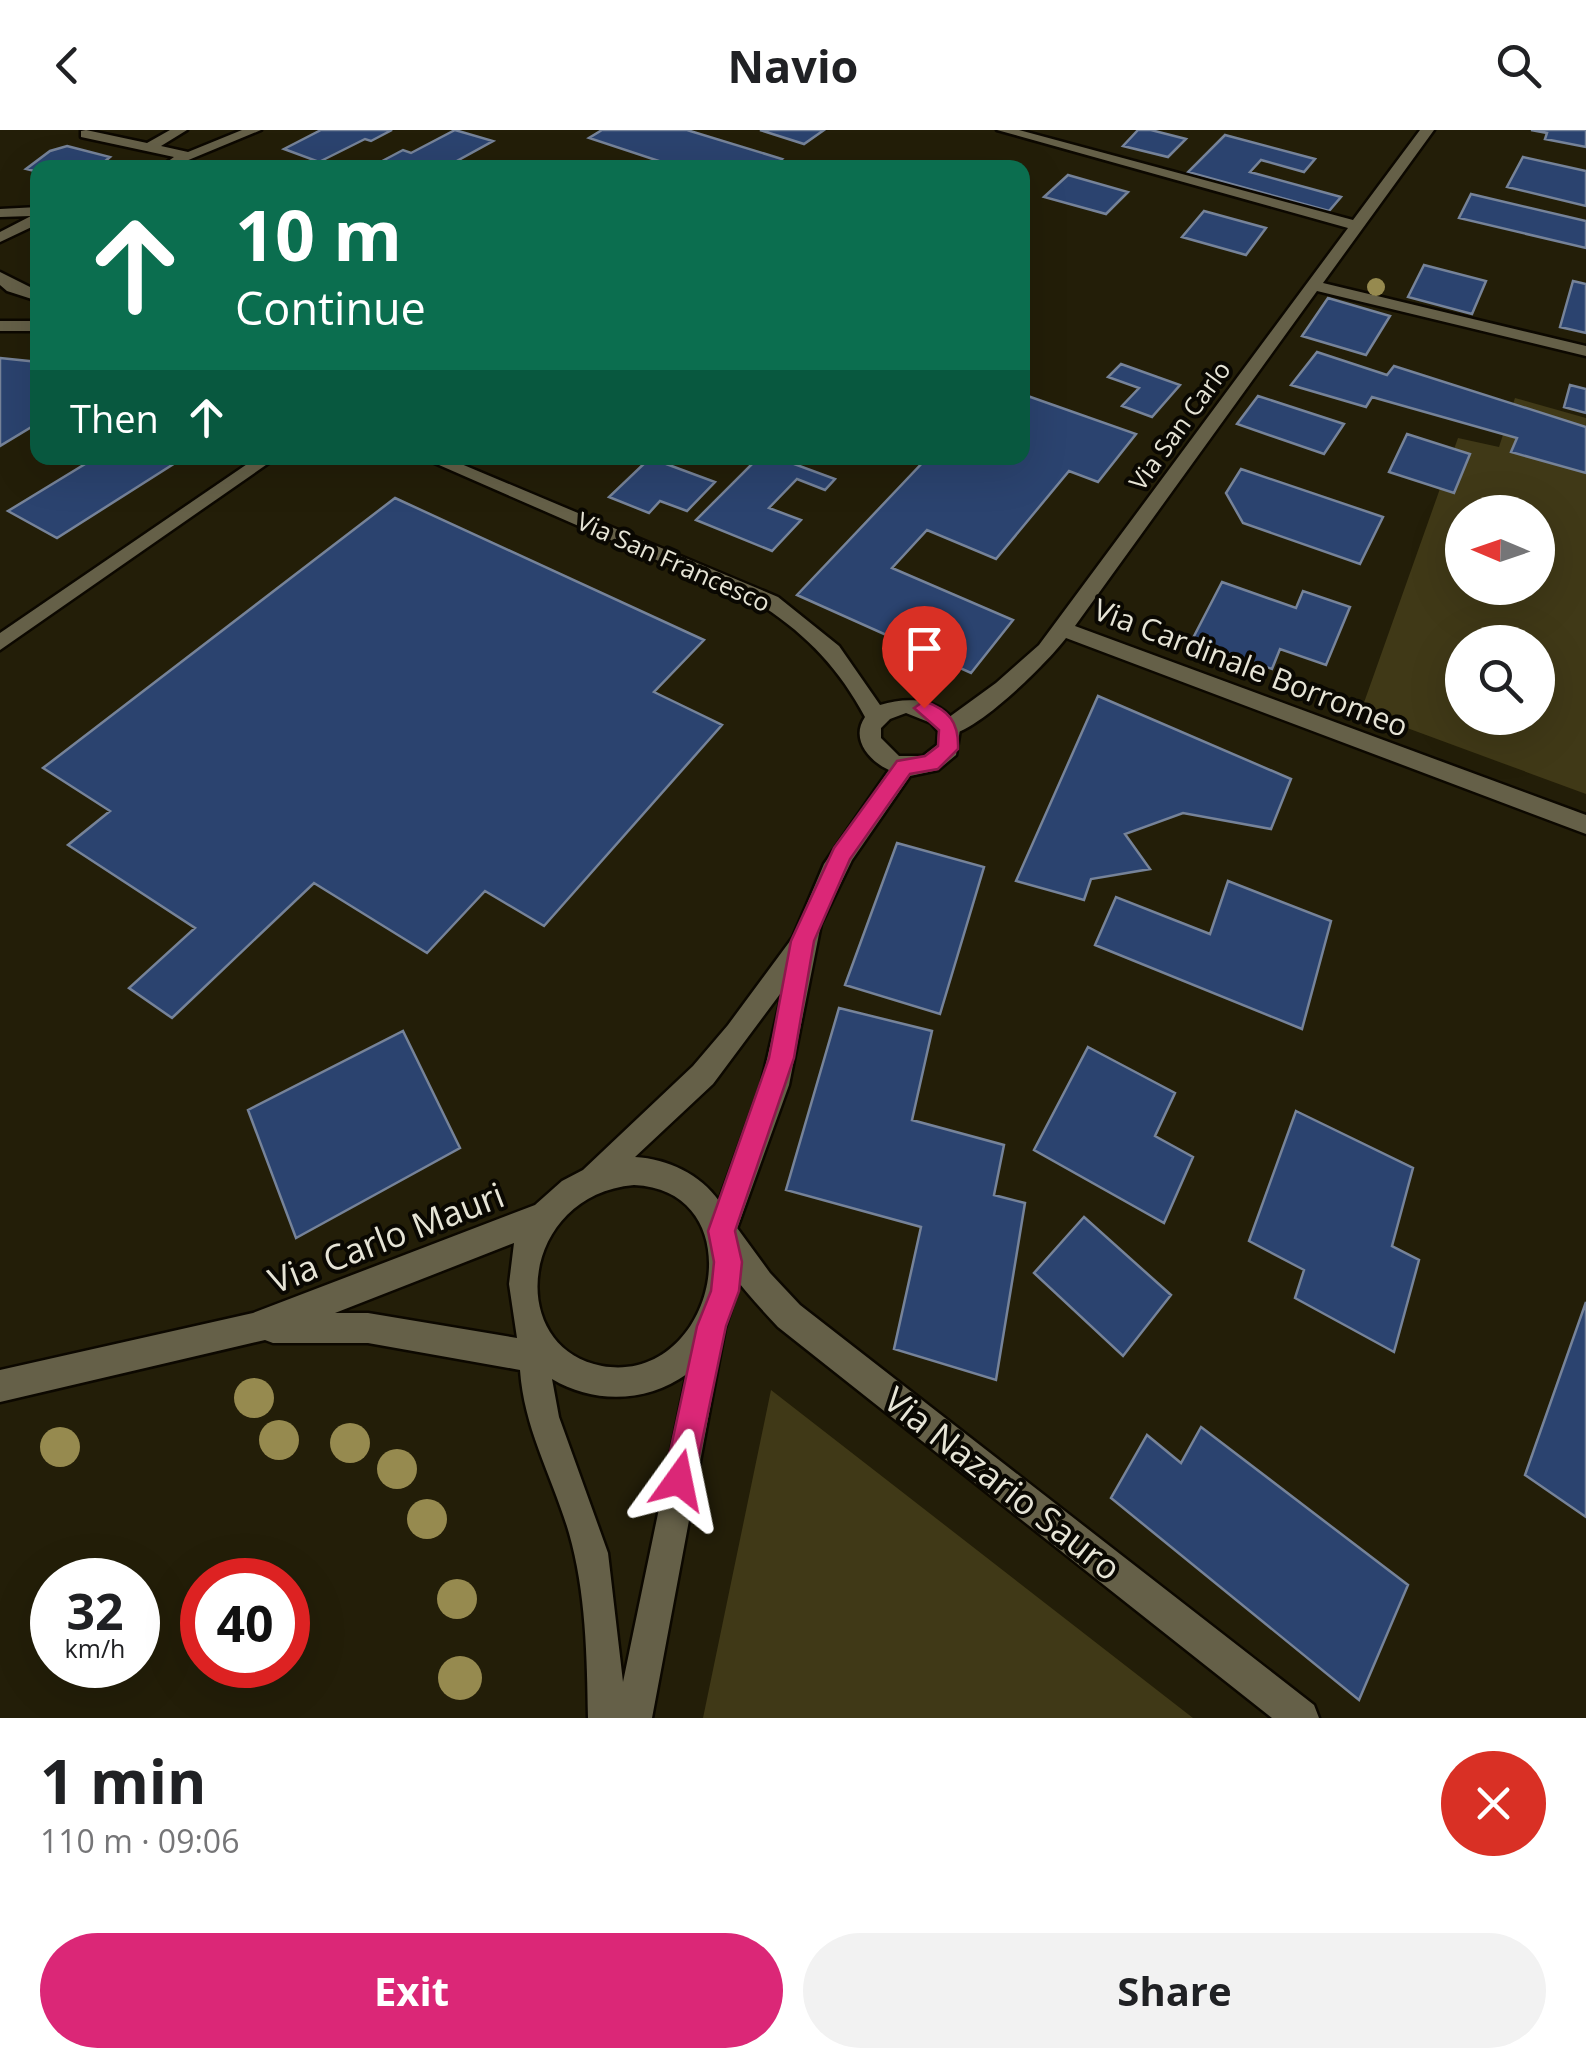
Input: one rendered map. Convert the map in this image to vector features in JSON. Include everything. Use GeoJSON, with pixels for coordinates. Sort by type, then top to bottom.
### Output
{"type":"FeatureCollection","features":[{"type":"Feature","properties":{"kind":"street"},"geometry":{"type":"LineString","coordinates":[[149,148],[180,130]]}},
{"type":"Feature","properties":{"kind":"street"},"geometry":{"type":"LineString","coordinates":[[179,160],[254,130]]}},
{"type":"Feature","properties":{"kind":"street"},"geometry":{"type":"LineString","coordinates":[[1004,130],[1358,226]]}},
{"type":"Feature","properties":{"kind":"street","name":"Via San Carlo"},"geometry":{"type":"LineString","coordinates":[[949,729],[1016,679],[1063,629],[1428,130]]}},
{"type":"Feature","properties":{"kind":"street"},"geometry":{"type":"LineString","coordinates":[[86,134],[189,156]]}},
{"type":"Feature","properties":{"kind":"street"},"geometry":{"type":"LineString","coordinates":[[3,213],[30,214]]}},
{"type":"Feature","properties":{"kind":"street"},"geometry":{"type":"LineString","coordinates":[[0,238],[30,219]]}},
{"type":"Feature","properties":{"kind":"street"},"geometry":{"type":"LineString","coordinates":[[4,281],[30,292]]}},
{"type":"Feature","properties":{"kind":"street"},"geometry":{"type":"LineString","coordinates":[[0,311],[14,296],[4,281]]}},
{"type":"Feature","properties":{"kind":"street"},"geometry":{"type":"LineString","coordinates":[[1314,285],[1586,352]]}},
{"type":"Feature","properties":{"kind":"street"},"geometry":{"type":"LineString","coordinates":[[0,326],[30,326]]}},
{"type":"Feature","properties":{"kind":"street"},"geometry":{"type":"LineString","coordinates":[[0,642],[257,465]]}},
{"type":"Feature","properties":{"kind":"street","name":"Via San Francesco"},"geometry":{"type":"LineString","coordinates":[[448,465],[771,602],[816,632],[838,655],[875,716],[868,728],[868,740],[875,752],[904,766]]}},
{"type":"Feature","properties":{"kind":"street","name":"Via Cardinale Borromeo"},"geometry":{"type":"LineString","coordinates":[[1063,629],[1586,824]]}},
{"type":"Feature","properties":{"kind":"street"},"geometry":{"type":"LineString","coordinates":[[606,1718],[605,1642],[590,1550],[577,1501],[544,1421],[537,1393],[538,1348],[521,1285],[527,1249],[545,1216],[590,1180],[702,1075],[738,1034],[802,941],[842,854],[904,766],[930,764],[941,757],[950,739],[949,729],[940,716],[907,705],[889,708],[875,716]]}},
{"type":"Feature","properties":{"kind":"street"},"geometry":{"type":"LineString","coordinates":[[722,1231],[784,1051],[802,941]]}},
{"type":"Feature","properties":{"kind":"street"},"geometry":{"type":"LineString","coordinates":[[590,1180],[631,1170],[657,1174],[688,1188],[704,1202],[722,1231],[728,1262],[634,1718]]}},
{"type":"Feature","properties":{"kind":"street","name":"Via Carlo Mauri"},"geometry":{"type":"LineString","coordinates":[[0,1386],[254,1328],[545,1216]]}},
{"type":"Feature","properties":{"kind":"street","name":"Via Nazario Sauro"},"geometry":{"type":"LineString","coordinates":[[722,1231],[759,1284],[789,1316],[1301,1718]]}},
{"type":"Feature","properties":{"kind":"street"},"geometry":{"type":"LineString","coordinates":[[538,1348],[565,1370],[619,1384],[656,1374],[687,1356],[712,1326]]}},
{"type":"Feature","properties":{"kind":"street","name":"Via Carlo Mauri"},"geometry":{"type":"LineString","coordinates":[[254,1328],[368,1328],[538,1348]]}},
{"type":"Feature","properties":{"kind":"shaded area"},"geometry":{"type":"Polygon","coordinates":[[[1515,398],[1586,418],[1586,794],[1361,711],[1458,438],[1499,447],[1515,398]]]}},
{"type":"Feature","properties":{"kind":"shaded area"},"geometry":{"type":"Polygon","coordinates":[[[771,1390],[1193,1718],[703,1718],[771,1390]]]}},
{"type":"Feature","properties":{"kind":"building"},"geometry":{"type":"Polygon","coordinates":[[[321,130],[392,130],[323,160],[284,149],[321,130]]]}},
{"type":"Feature","properties":{"kind":"building"},"geometry":{"type":"Polygon","coordinates":[[[455,130],[493,141],[459,160],[384,160],[403,150],[411,153],[455,130]]]}},
{"type":"Feature","properties":{"kind":"building"},"geometry":{"type":"Polygon","coordinates":[[[602,130],[687,130],[782,159],[656,160],[589,138],[602,130]]]}},
{"type":"Feature","properties":{"kind":"building"},"geometry":{"type":"Polygon","coordinates":[[[760,130],[824,130],[804,144],[760,130]]]}},
{"type":"Feature","properties":{"kind":"building"},"geometry":{"type":"Polygon","coordinates":[[[1138,130],[1186,139],[1168,157],[1123,146],[1138,130]]]}},
{"type":"Feature","properties":{"kind":"building"},"geometry":{"type":"Polygon","coordinates":[[[1531,130],[1586,130],[1586,147],[1545,139],[1547,133],[1531,130]]]}},
{"type":"Feature","properties":{"kind":"building"},"geometry":{"type":"Polygon","coordinates":[[[1225,135],[1315,159],[1304,172],[1261,160],[1250,172],[1341,197],[1329,211],[1188,172],[1225,135]]]}},
{"type":"Feature","properties":{"kind":"building"},"geometry":{"type":"Polygon","coordinates":[[[67,146],[110,157],[38,160],[67,146]]]}},
{"type":"Feature","properties":{"kind":"building"},"geometry":{"type":"Polygon","coordinates":[[[1523,157],[1586,171],[1586,206],[1507,187],[1523,157]]]}},
{"type":"Feature","properties":{"kind":"building"},"geometry":{"type":"Polygon","coordinates":[[[1068,175],[1128,192],[1106,214],[1044,197],[1068,175]]]}},
{"type":"Feature","properties":{"kind":"building"},"geometry":{"type":"Polygon","coordinates":[[[1471,194],[1586,221],[1586,248],[1459,218],[1471,194]]]}},
{"type":"Feature","properties":{"kind":"building"},"geometry":{"type":"Polygon","coordinates":[[[1204,211],[1266,228],[1246,255],[1182,237],[1204,211]]]}},
{"type":"Feature","properties":{"kind":"building"},"geometry":{"type":"Polygon","coordinates":[[[1424,265],[1486,281],[1472,314],[1408,297],[1424,265]]]}},
{"type":"Feature","properties":{"kind":"building"},"geometry":{"type":"Polygon","coordinates":[[[1573,281],[1586,284],[1586,333],[1560,327],[1573,281]]]}},
{"type":"Feature","properties":{"kind":"building"},"geometry":{"type":"Polygon","coordinates":[[[1328,298],[1390,316],[1366,355],[1302,336],[1328,298]]]}},
{"type":"Feature","properties":{"kind":"building"},"geometry":{"type":"Polygon","coordinates":[[[1317,352],[1387,375],[1394,366],[1586,427],[1586,473],[1511,452],[1517,438],[1372,397],[1366,407],[1291,385],[1317,352]]]}},
{"type":"Feature","properties":{"kind":"building"},"geometry":{"type":"Polygon","coordinates":[[[0,358],[30,361],[30,428],[0,446],[0,358]]]}},
{"type":"Feature","properties":{"kind":"building"},"geometry":{"type":"Polygon","coordinates":[[[1121,364],[1180,385],[1152,417],[1122,406],[1139,388],[1108,377],[1121,364]]]}},
{"type":"Feature","properties":{"kind":"building"},"geometry":{"type":"Polygon","coordinates":[[[1570,385],[1586,389],[1586,413],[1564,407],[1570,385]]]}},
{"type":"Feature","properties":{"kind":"building"},"geometry":{"type":"Polygon","coordinates":[[[1258,396],[1344,424],[1324,454],[1237,424],[1258,396]]]}},
{"type":"Feature","properties":{"kind":"building"},"geometry":{"type":"Polygon","coordinates":[[[1030,397],[1136,434],[1098,482],[1069,471],[996,559],[927,530],[892,568],[1013,620],[971,673],[797,595],[920,465],[1030,465],[1030,397]]]}},
{"type":"Feature","properties":{"kind":"building"},"geometry":{"type":"Polygon","coordinates":[[[1407,434],[1470,454],[1454,493],[1389,472],[1407,434]]]}},
{"type":"Feature","properties":{"kind":"building"},"geometry":{"type":"Polygon","coordinates":[[[84,465],[172,465],[57,538],[8,511],[84,465]]]}},
{"type":"Feature","properties":{"kind":"building"},"geometry":{"type":"Polygon","coordinates":[[[643,465],[669,465],[715,482],[687,511],[660,501],[649,513],[609,497],[643,465]]]}},
{"type":"Feature","properties":{"kind":"building"},"geometry":{"type":"Polygon","coordinates":[[[751,465],[797,465],[835,479],[825,490],[797,479],[769,508],[801,520],[772,551],[696,520],[751,465]]]}},
{"type":"Feature","properties":{"kind":"building"},"geometry":{"type":"Polygon","coordinates":[[[1241,469],[1383,517],[1360,564],[1243,523],[1226,493],[1241,469]]]}},
{"type":"Feature","properties":{"kind":"building"},"geometry":{"type":"Polygon","coordinates":[[[395,498],[704,640],[654,692],[722,725],[544,926],[485,891],[427,953],[314,883],[172,1018],[129,988],[195,928],[68,845],[110,811],[43,768],[395,498]]]}},
{"type":"Feature","properties":{"kind":"building"},"geometry":{"type":"Polygon","coordinates":[[[1222,582],[1296,608],[1303,591],[1350,607],[1326,665],[1280,649],[1272,669],[1192,640],[1222,582]]]}},
{"type":"Feature","properties":{"kind":"building"},"geometry":{"type":"Polygon","coordinates":[[[1098,696],[1291,779],[1271,829],[1183,813],[1125,834],[1150,869],[1091,879],[1084,900],[1016,881],[1098,696]]]}},
{"type":"Feature","properties":{"kind":"building"},"geometry":{"type":"Polygon","coordinates":[[[897,843],[984,867],[940,1014],[845,985],[897,843]]]}},
{"type":"Feature","properties":{"kind":"building"},"geometry":{"type":"Polygon","coordinates":[[[1228,881],[1331,921],[1302,1029],[1095,945],[1116,897],[1210,934],[1228,881]]]}},
{"type":"Feature","properties":{"kind":"building"},"geometry":{"type":"Polygon","coordinates":[[[839,1008],[932,1031],[912,1120],[1004,1145],[994,1195],[1025,1203],[996,1380],[894,1349],[921,1227],[786,1190],[839,1008]]]}},
{"type":"Feature","properties":{"kind":"building"},"geometry":{"type":"Polygon","coordinates":[[[403,1031],[460,1148],[296,1238],[248,1110],[403,1031]]]}},
{"type":"Feature","properties":{"kind":"building"},"geometry":{"type":"Polygon","coordinates":[[[1088,1047],[1175,1093],[1155,1136],[1193,1157],[1164,1223],[1034,1150],[1088,1047]]]}},
{"type":"Feature","properties":{"kind":"building"},"geometry":{"type":"Polygon","coordinates":[[[1296,1111],[1413,1168],[1392,1246],[1419,1260],[1394,1352],[1295,1298],[1304,1270],[1249,1241],[1296,1111]]]}},
{"type":"Feature","properties":{"kind":"building"},"geometry":{"type":"Polygon","coordinates":[[[1084,1217],[1171,1295],[1123,1356],[1034,1273],[1084,1217]]]}},
{"type":"Feature","properties":{"kind":"building"},"geometry":{"type":"Polygon","coordinates":[[[1586,1302],[1586,1517],[1525,1475],[1586,1302]]]}},
{"type":"Feature","properties":{"kind":"building"},"geometry":{"type":"Polygon","coordinates":[[[1201,1427],[1408,1585],[1359,1700],[1111,1498],[1147,1435],[1181,1463],[1201,1427]]]}},
{"type":"Feature","properties":{"kind":"route"},"geometry":{"type":"LineString","coordinates":[[679,1480],[712,1326],[725,1291],[728,1262],[722,1231],[782,1058],[802,941],[842,854],[904,766],[930,764],[948,749],[949,729],[940,716],[924,708]]}}]}
